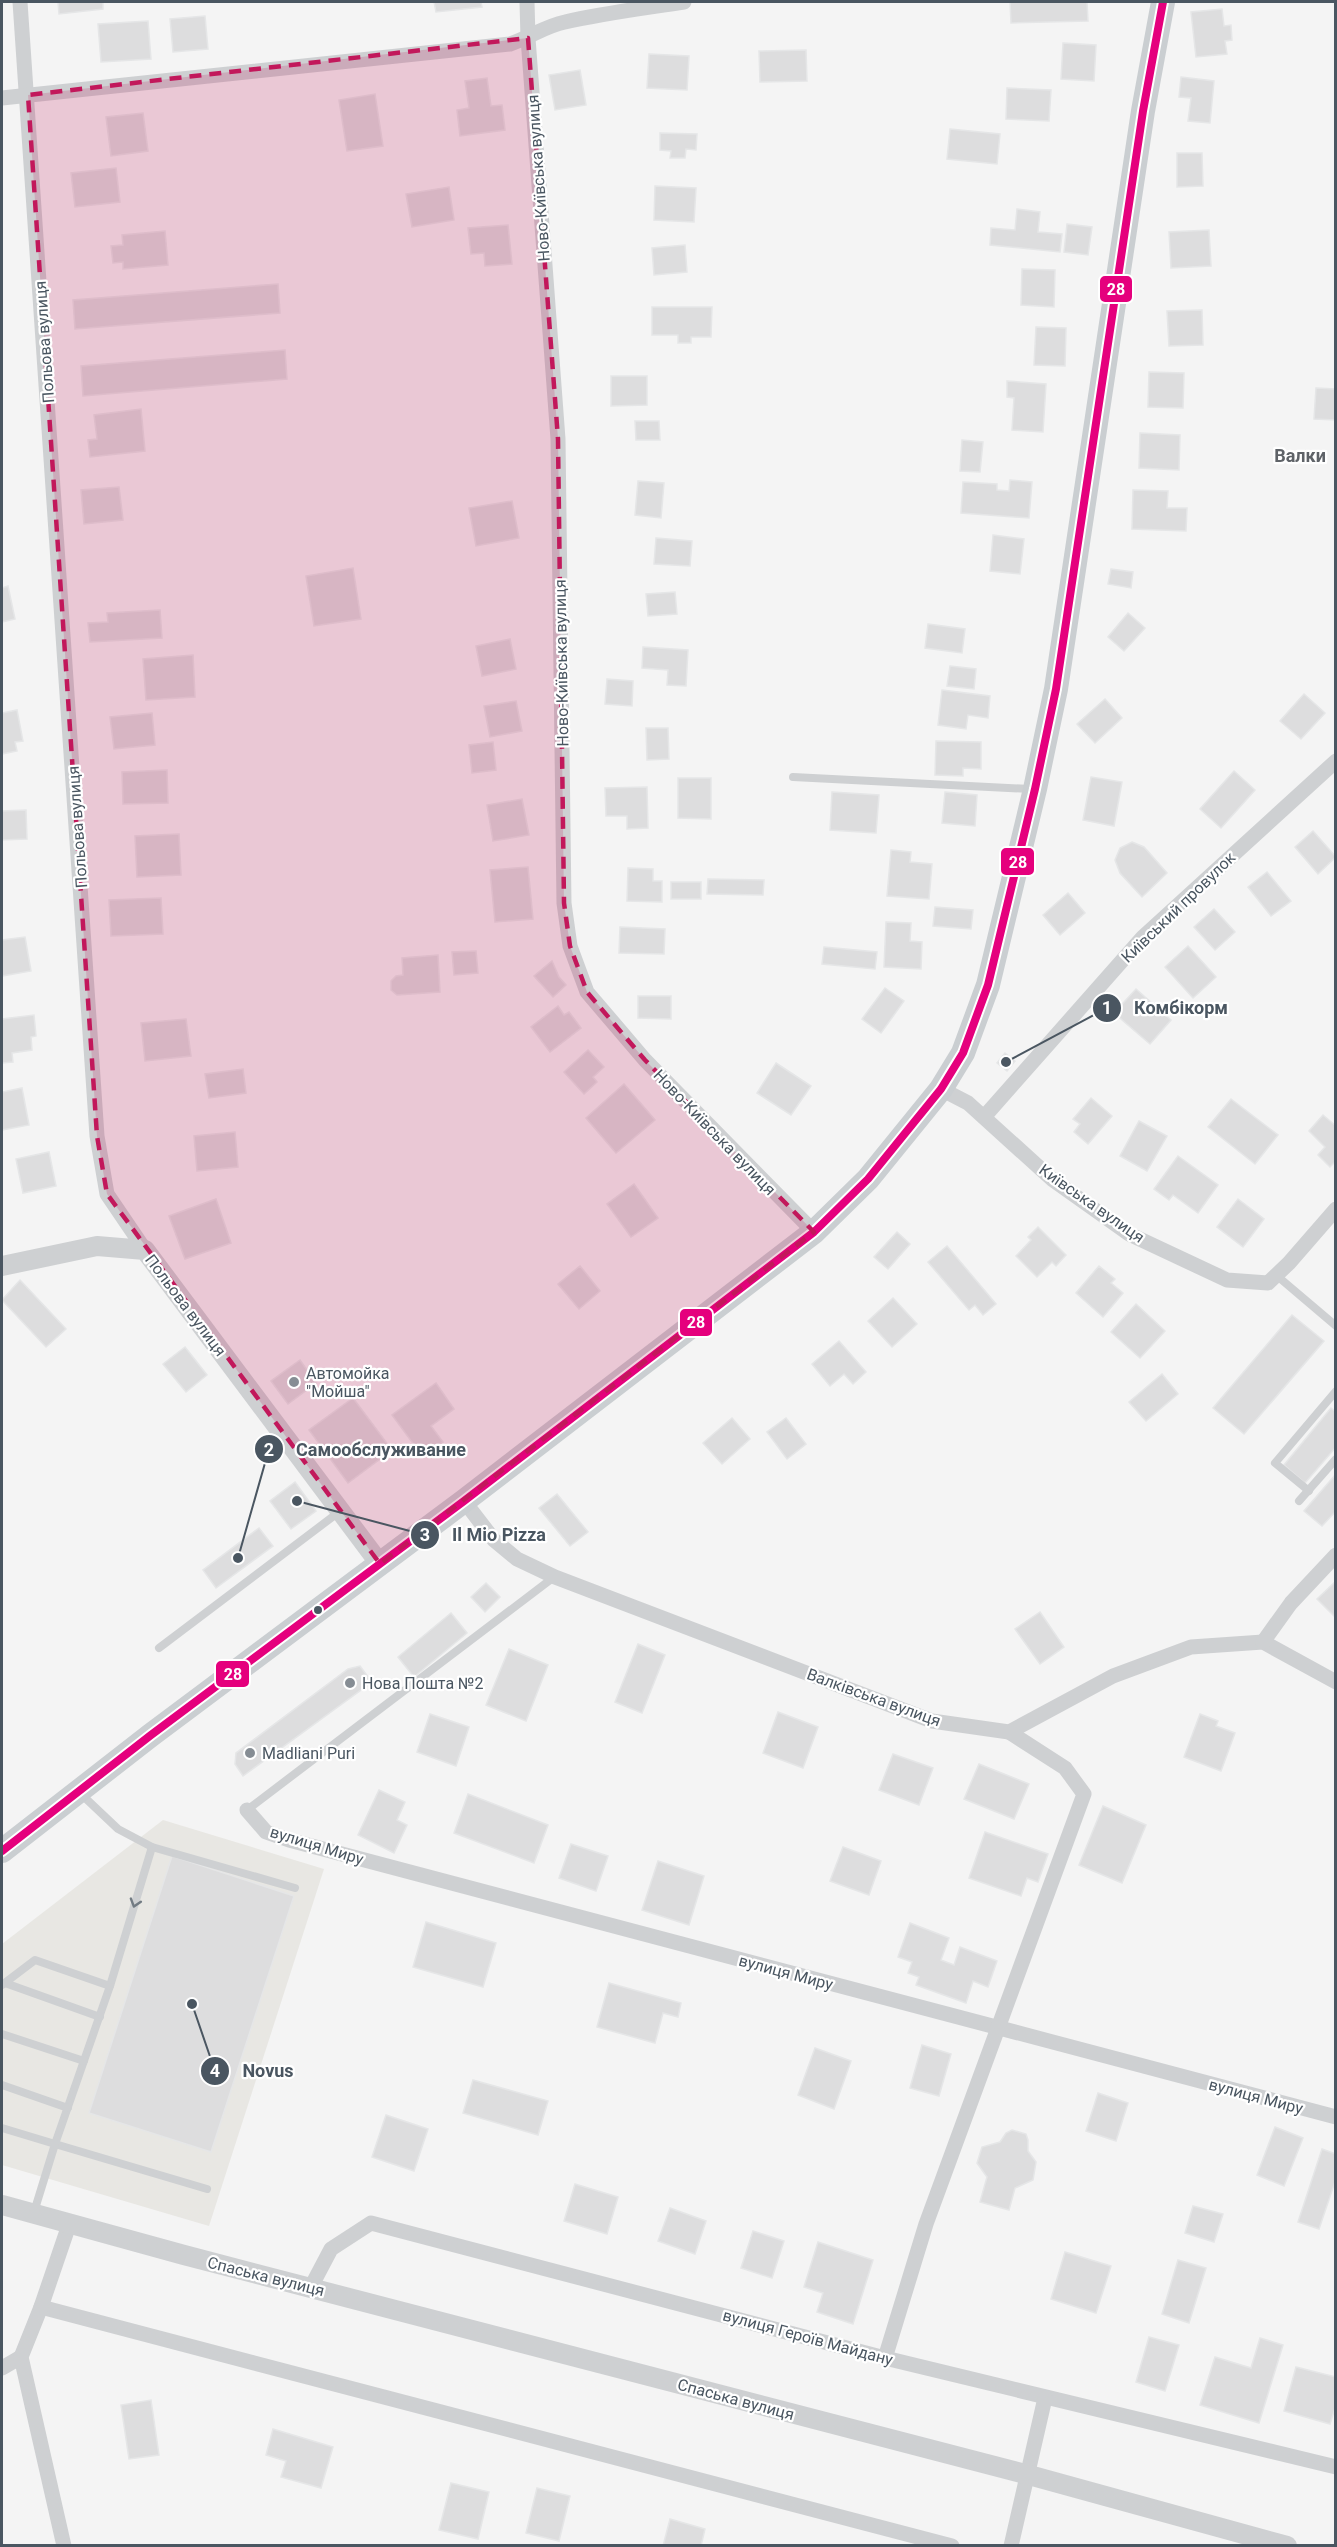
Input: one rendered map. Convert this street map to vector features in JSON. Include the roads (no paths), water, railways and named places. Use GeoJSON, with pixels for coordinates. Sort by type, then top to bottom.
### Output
{"type":"FeatureCollection","features":[{"type":"Feature","properties":{"kind":"main road"},"geometry":{"type":"LineString","coordinates":[[2,1851],[814,1232],[868,1179],[941,1089],[963,1053],[988,986],[1035,789],[1056,689],[1143,111],[1163,2]]}},
{"type":"Feature","properties":{"kind":"street","name":"Польова вулиця"},"geometry":{"type":"LineString","coordinates":[[20,2],[98,1136],[107,1194],[145,1250],[380,1564]]}},
{"type":"Feature","properties":{"kind":"street","name":"Ново-Київська вулиця"},"geometry":{"type":"LineString","coordinates":[[527,2],[558,439],[564,903],[570,946],[587,992],[638,1051],[814,1232]]}},
{"type":"Feature","properties":{"kind":"street"},"geometry":{"type":"LineString","coordinates":[[2,99],[510,44],[528,38],[545,27],[566,21],[684,2]]}},
{"type":"Feature","properties":{"kind":"street","name":"Київський провулок"},"geometry":{"type":"LineString","coordinates":[[984,1117],[1143,937],[1335,761]]}},
{"type":"Feature","properties":{"kind":"street","name":"Київська вулиця"},"geometry":{"type":"LineString","coordinates":[[941,1089],[968,1103],[1053,1180],[1129,1233],[1227,1280],[1268,1283],[1276,1275]]}},
{"type":"Feature","properties":{"kind":"street"},"geometry":{"type":"LineString","coordinates":[[1276,1275],[1335,1209]]}},
{"type":"Feature","properties":{"kind":"street"},"geometry":{"type":"LineString","coordinates":[[2,1266],[97,1246],[145,1250]]}},
{"type":"Feature","properties":{"kind":"street","name":"Валківська вулиця"},"geometry":{"type":"LineString","coordinates":[[464,1501],[494,1540],[517,1559],[555,1577],[932,1721],[1009,1732]]}},
{"type":"Feature","properties":{"kind":"street"},"geometry":{"type":"LineString","coordinates":[[1263,1642],[1291,1603],[1335,1555]]}},
{"type":"Feature","properties":{"kind":"street"},"geometry":{"type":"LineString","coordinates":[[885,2358],[926,2224],[1084,1794],[1065,1768],[1009,1732],[1113,1676],[1191,1647],[1263,1642],[1335,1682]]}},
{"type":"Feature","properties":{"kind":"street","name":"вулиця Миру"},"geometry":{"type":"LineString","coordinates":[[247,1809],[266,1832],[289,1839],[996,2029],[1335,2117]]}},
{"type":"Feature","properties":{"kind":"street","name":"Спаська вулиця"},"geometry":{"type":"LineString","coordinates":[[2,2205],[184,2255],[1029,2475],[1287,2546]]}},
{"type":"Feature","properties":{"kind":"street"},"geometry":{"type":"LineString","coordinates":[[64,2546],[21,2357],[70,2222]]}},
{"type":"Feature","properties":{"kind":"street","name":"вулиця Героїв Майдану"},"geometry":{"type":"LineString","coordinates":[[311,2287],[331,2249],[371,2223],[885,2358],[1335,2467]]}},
{"type":"Feature","properties":{"kind":"street"},"geometry":{"type":"LineString","coordinates":[[41,2307],[952,2546]]}},
{"type":"Feature","properties":{"kind":"street"},"geometry":{"type":"LineString","coordinates":[[2,2368],[21,2357]]}},
{"type":"Feature","properties":{"kind":"street"},"geometry":{"type":"LineString","coordinates":[[1011,2546],[1045,2398]]}},
{"type":"Feature","properties":{"kind":"lane"},"geometry":{"type":"LineString","coordinates":[[793,777],[1035,789]]}},
{"type":"Feature","properties":{"kind":"lane"},"geometry":{"type":"LineString","coordinates":[[1276,1275],[1335,1326]]}},
{"type":"Feature","properties":{"kind":"lane"},"geometry":{"type":"LineString","coordinates":[[1309,1491],[1275,1463],[1334,1395]]}},
{"type":"Feature","properties":{"kind":"lane"},"geometry":{"type":"LineString","coordinates":[[1299,1501],[1335,1459]]}},
{"type":"Feature","properties":{"kind":"lane"},"geometry":{"type":"LineString","coordinates":[[159,1648],[340,1511]]}},
{"type":"Feature","properties":{"kind":"lane"},"geometry":{"type":"LineString","coordinates":[[247,1809],[555,1577]]}},
{"type":"Feature","properties":{"kind":"lane"},"geometry":{"type":"LineString","coordinates":[[78,1792],[118,1829],[152,1847],[295,1888]]}},
{"type":"Feature","properties":{"kind":"lane"},"geometry":{"type":"LineString","coordinates":[[33,2213],[100,2017],[152,1847]]}},
{"type":"Feature","properties":{"kind":"lane"},"geometry":{"type":"LineString","coordinates":[[3,1984],[35,1960],[110,1986]]}},
{"type":"Feature","properties":{"kind":"lane"},"geometry":{"type":"LineString","coordinates":[[3,1984],[100,2017]]}},
{"type":"Feature","properties":{"kind":"lane"},"geometry":{"type":"LineString","coordinates":[[2,2034],[84,2061]]}},
{"type":"Feature","properties":{"kind":"lane"},"geometry":{"type":"LineString","coordinates":[[2,2085],[68,2108]]}},
{"type":"Feature","properties":{"kind":"lane"},"geometry":{"type":"LineString","coordinates":[[2,2128],[207,2189]]}},
{"type":"Feature","properties":{"kind":"place","name":"Комбікорм"},"geometry":{"type":"Point","coordinates":[1006,1062]}},
{"type":"Feature","properties":{"kind":"place","name":"Автомойка \"Мойша\""},"geometry":{"type":"Point","coordinates":[294,1382]}},
{"type":"Feature","properties":{"kind":"place","name":"Il Mio Pizza"},"geometry":{"type":"Point","coordinates":[297,1501]}},
{"type":"Feature","properties":{"kind":"place","name":"Самообслуживание"},"geometry":{"type":"Point","coordinates":[238,1558]}},
{"type":"Feature","properties":{"kind":"place","name":"Нова Пошта №2"},"geometry":{"type":"Point","coordinates":[350,1683]}},
{"type":"Feature","properties":{"kind":"place","name":"Madliani Puri"},"geometry":{"type":"Point","coordinates":[250,1753]}},
{"type":"Feature","properties":{"kind":"place","name":"Novus"},"geometry":{"type":"Point","coordinates":[192,2004]}},
{"type":"Feature","properties":{"kind":"district","name":"Валки"},"geometry":{"type":"Point","coordinates":[1300,456]}}]}
